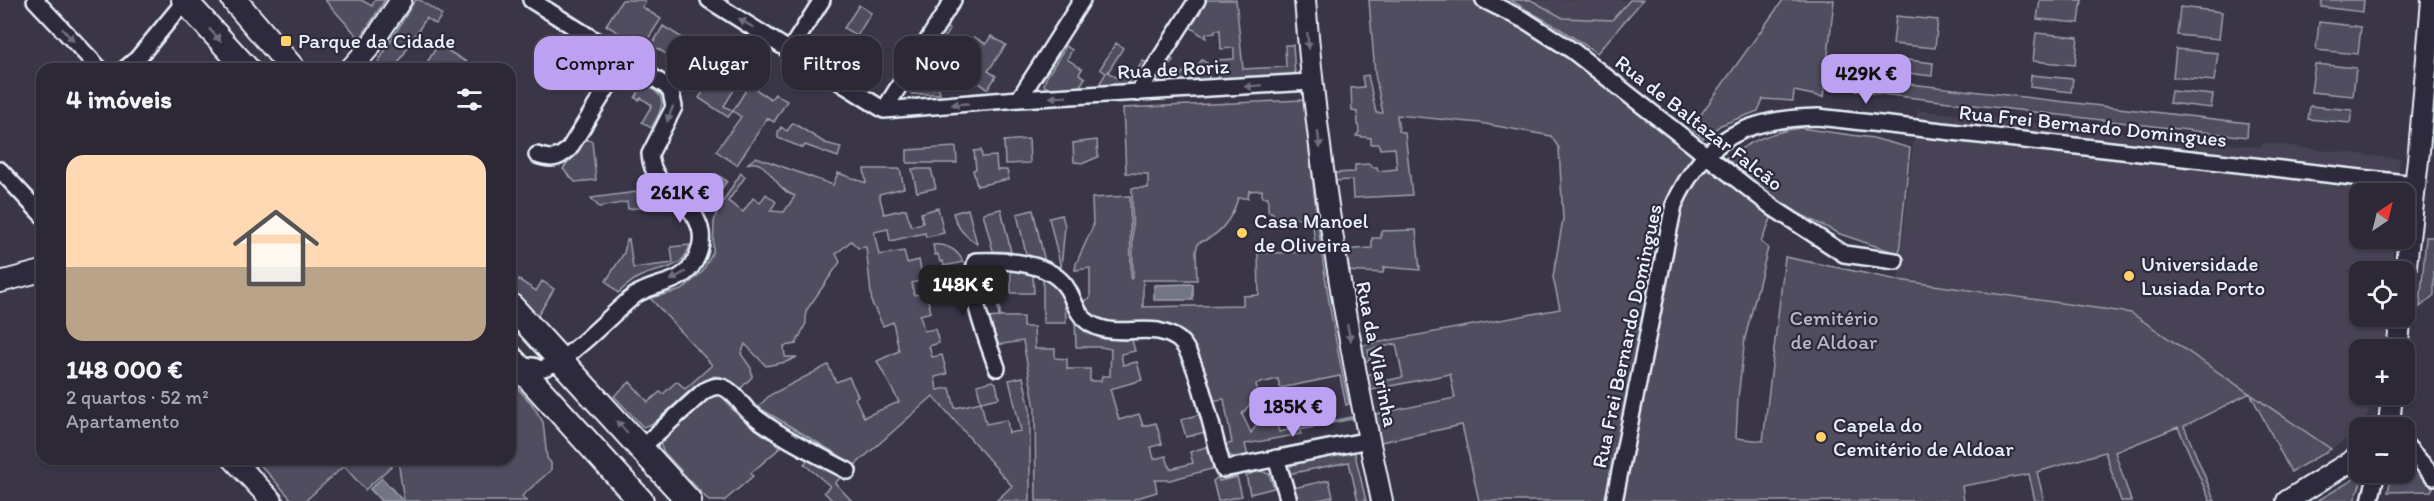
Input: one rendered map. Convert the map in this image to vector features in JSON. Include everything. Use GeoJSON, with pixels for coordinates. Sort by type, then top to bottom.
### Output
{"type":"FeatureCollection","features":[{"type":"Feature","properties":{"kind":"main road"},"geometry":{"type":"LineString","coordinates":[[184,0],[242,63]]}},
{"type":"Feature","properties":{"kind":"main road"},"geometry":{"type":"LineString","coordinates":[[234,0],[288,63]]}},
{"type":"Feature","properties":{"kind":"main road"},"geometry":{"type":"LineString","coordinates":[[516,311],[689,501]]}},
{"type":"Feature","properties":{"kind":"main road"},"geometry":{"type":"LineString","coordinates":[[516,364],[641,501]]}},
{"type":"Feature","properties":{"kind":"street"},"geometry":{"type":"LineString","coordinates":[[35,0],[94,63]]}},
{"type":"Feature","properties":{"kind":"street"},"geometry":{"type":"LineString","coordinates":[[132,63],[184,0]]}},
{"type":"Feature","properties":{"kind":"street"},"geometry":{"type":"LineString","coordinates":[[355,63],[369,48],[401,0]]}},
{"type":"Feature","properties":{"kind":"street"},"geometry":{"type":"LineString","coordinates":[[531,0],[589,36]]}},
{"type":"Feature","properties":{"kind":"street"},"geometry":{"type":"LineString","coordinates":[[709,0],[782,45]]}},
{"type":"Feature","properties":{"kind":"street"},"geometry":{"type":"LineString","coordinates":[[799,36],[822,0]]}},
{"type":"Feature","properties":{"kind":"street"},"geometry":{"type":"LineString","coordinates":[[853,90],[884,110],[953,0]]}},
{"type":"Feature","properties":{"kind":"street"},"geometry":{"type":"LineString","coordinates":[[1019,99],[1082,0]]}},
{"type":"Feature","properties":{"kind":"street"},"geometry":{"type":"LineString","coordinates":[[1138,93],[1197,0]]}},
{"type":"Feature","properties":{"kind":"street","name":"Rua da Vilarinha"},"geometry":{"type":"LineString","coordinates":[[1305,0],[1311,82],[1337,269],[1382,501]]}},
{"type":"Feature","properties":{"kind":"street","name":"Rua de Baltazar Falcão"},"geometry":{"type":"LineString","coordinates":[[1484,0],[1526,21],[1573,51],[1775,209],[1844,254],[1895,261]]}},
{"type":"Feature","properties":{"kind":"street"},"geometry":{"type":"LineString","coordinates":[[2415,184],[2432,0]]}},
{"type":"Feature","properties":{"kind":"street"},"geometry":{"type":"LineString","coordinates":[[516,363],[540,369],[561,360],[643,290],[683,275],[691,267],[701,246],[700,227],[693,214],[662,184],[654,173],[651,161],[650,154],[674,107],[671,92],[655,79]]}},
{"type":"Feature","properties":{"kind":"street","name":"Rua de Roriz"},"geometry":{"type":"LineString","coordinates":[[884,110],[1019,99],[1311,82]]}},
{"type":"Feature","properties":{"kind":"street"},"geometry":{"type":"LineString","coordinates":[[537,155],[549,160],[561,156],[568,149],[606,90]]}},
{"type":"Feature","properties":{"kind":"street","name":"Rua Frei Bernardo Domingues"},"geometry":{"type":"LineString","coordinates":[[1614,501],[1674,205],[1687,178],[1705,155],[1726,137],[1746,128],[1783,118],[1818,117],[2406,183]]}},
{"type":"Feature","properties":{"kind":"street"},"geometry":{"type":"LineString","coordinates":[[0,170],[36,209]]}},
{"type":"Feature","properties":{"kind":"street"},"geometry":{"type":"LineString","coordinates":[[998,368],[977,306],[972,273],[976,261],[1005,260],[1038,268],[1058,278],[1068,290],[1079,314],[1089,323],[1099,327],[1113,331],[1159,331],[1170,334],[1181,341],[1192,359],[1223,469],[1369,440]]}},
{"type":"Feature","properties":{"kind":"street"},"geometry":{"type":"LineString","coordinates":[[0,282],[36,273]]}},
{"type":"Feature","properties":{"kind":"street"},"geometry":{"type":"LineString","coordinates":[[641,448],[704,391],[712,387],[721,387],[754,416],[795,443],[848,471]]}},
{"type":"Feature","properties":{"kind":"street"},"geometry":{"type":"LineString","coordinates":[[2415,455],[2434,477]]}},
{"type":"Feature","properties":{"kind":"street"},"geometry":{"type":"LineString","coordinates":[[1276,459],[1289,501]]}},
{"type":"Feature","properties":{"kind":"street"},"geometry":{"type":"LineString","coordinates":[[2287,501],[2349,462]]}},
{"type":"Feature","properties":{"kind":"street"},"geometry":{"type":"LineString","coordinates":[[239,465],[272,501]]}},
{"type":"Feature","properties":{"kind":"street"},"geometry":{"type":"LineString","coordinates":[[2370,501],[2374,483]]}},
{"type":"Feature","properties":{"kind":"shaded area"},"geometry":{"type":"Polygon","coordinates":[[[1510,0],[1643,0],[1597,53],[1510,0]]]}},
{"type":"Feature","properties":{"kind":"shaded area","name":"Universidade Lusiada Porto"},"geometry":{"type":"Polygon","coordinates":[[[1917,110],[2260,147],[2264,143],[2400,159],[2398,183],[2349,183],[2349,249],[2393,249],[2392,261],[2349,261],[2349,327],[2386,327],[2385,339],[2349,339],[2349,405],[2373,405],[2366,417],[2349,417],[2349,437],[2331,449],[2131,313],[1898,280],[1917,110]]]}},
{"type":"Feature","properties":{"kind":"green space"},"geometry":{"type":"Polygon","coordinates":[[[325,0],[361,0],[372,6],[375,0],[385,0],[360,39],[325,0]]]}},
{"type":"Feature","properties":{"kind":"green space"},"geometry":{"type":"Polygon","coordinates":[[[415,0],[420,0],[442,15],[436,24],[426,18],[398,63],[378,63],[415,0]]]}},
{"type":"Feature","properties":{"kind":"green space"},"geometry":{"type":"Polygon","coordinates":[[[622,0],[643,0],[646,2],[642,7],[661,19],[650,36],[623,36],[606,25],[622,0]]]}},
{"type":"Feature","properties":{"kind":"green space"},"geometry":{"type":"Polygon","coordinates":[[[1207,0],[1236,0],[1243,69],[1286,67],[1285,45],[1293,45],[1295,75],[1218,82],[1217,60],[1234,59],[1234,48],[1221,49],[1220,30],[1206,34],[1206,38],[1190,27],[1207,0]]]}},
{"type":"Feature","properties":{"kind":"green space","name":"Cemitério de Aldoar"},"geometry":{"type":"Polygon","coordinates":[[[1369,0],[1473,0],[1523,23],[1571,54],[1774,212],[1761,242],[1768,248],[1745,338],[1736,438],[1763,441],[1785,257],[1898,280],[2131,313],[2249,393],[2184,426],[2215,501],[2210,501],[2178,427],[2115,452],[2131,501],[2121,501],[2105,452],[2037,472],[2044,501],[2035,501],[2029,474],[1962,486],[1964,501],[1479,501],[1462,425],[1376,443],[1371,415],[1455,398],[1450,374],[1366,391],[1363,376],[1373,373],[1376,383],[1403,377],[1396,344],[1368,350],[1370,360],[1361,362],[1358,346],[1560,309],[1553,277],[1563,219],[1559,148],[1551,136],[1480,123],[1397,115],[1399,131],[1405,133],[1412,195],[1353,198],[1352,180],[1334,181],[1334,173],[1355,172],[1355,165],[1370,164],[1371,167],[1377,167],[1378,171],[1397,169],[1395,148],[1380,149],[1379,144],[1371,144],[1371,138],[1356,136],[1359,132],[1357,112],[1352,111],[1351,88],[1364,87],[1362,76],[1368,75],[1376,113],[1383,113],[1375,74],[1369,0]]]}},
{"type":"Feature","properties":{"kind":"green space"},"geometry":{"type":"Polygon","coordinates":[[[1510,0],[1531,0],[1563,18],[1612,20],[1630,0],[1643,0],[1597,53],[1510,0]]]}},
{"type":"Feature","properties":{"kind":"green space"},"geometry":{"type":"Polygon","coordinates":[[[1783,0],[1834,0],[1827,64],[1849,66],[1848,77],[1826,74],[1823,97],[1794,91],[1793,101],[1763,99],[1758,111],[1721,125],[1703,138],[1691,128],[1783,0]]]}},
{"type":"Feature","properties":{"kind":"green space"},"geometry":{"type":"Polygon","coordinates":[[[2040,0],[2082,0],[2079,23],[2037,19],[2040,0]]]}},
{"type":"Feature","properties":{"kind":"green space"},"geometry":{"type":"Polygon","coordinates":[[[2322,0],[2364,0],[2363,12],[2321,7],[2322,0]]]}},
{"type":"Feature","properties":{"kind":"green space"},"geometry":{"type":"Polygon","coordinates":[[[859,5],[871,13],[857,36],[844,28],[859,5]]]}},
{"type":"Feature","properties":{"kind":"green space"},"geometry":{"type":"Polygon","coordinates":[[[2180,7],[2222,12],[2219,39],[2177,35],[2180,7]]]}},
{"type":"Feature","properties":{"kind":"green space"},"geometry":{"type":"Polygon","coordinates":[[[1896,16],[1938,20],[1935,48],[1893,44],[1896,16]]]}},
{"type":"Feature","properties":{"kind":"green space"},"geometry":{"type":"Polygon","coordinates":[[[2319,22],[2361,27],[2358,54],[2316,50],[2319,22]]]}},
{"type":"Feature","properties":{"kind":"green space"},"geometry":{"type":"Polygon","coordinates":[[[943,25],[950,30],[946,36],[936,36],[943,25]]]}},
{"type":"Feature","properties":{"kind":"green space"},"geometry":{"type":"Polygon","coordinates":[[[663,26],[679,36],[667,36],[667,55],[655,47],[655,40],[663,26]]]}},
{"type":"Feature","properties":{"kind":"green space"},"geometry":{"type":"Polygon","coordinates":[[[2036,33],[2078,37],[2075,65],[2033,61],[2036,33]]]}},
{"type":"Feature","properties":{"kind":"green space"},"geometry":{"type":"Polygon","coordinates":[[[991,36],[1006,45],[988,71],[996,76],[988,89],[981,85],[981,41],[986,44],[991,36]]]}},
{"type":"Feature","properties":{"kind":"green space"},"geometry":{"type":"Polygon","coordinates":[[[1116,43],[1123,48],[1108,72],[1120,80],[1128,69],[1135,73],[1143,61],[1147,63],[1136,76],[1126,83],[1097,88],[1106,73],[1100,69],[1116,43]]]}},
{"type":"Feature","properties":{"kind":"green space"},"geometry":{"type":"Polygon","coordinates":[[[1066,46],[1072,50],[1067,59],[1082,69],[1079,74],[1085,78],[1078,89],[1047,89],[1044,85],[1046,78],[1066,46]]]}},
{"type":"Feature","properties":{"kind":"green space"},"geometry":{"type":"Polygon","coordinates":[[[442,47],[468,63],[427,63],[436,48],[442,47]]]}},
{"type":"Feature","properties":{"kind":"green space"},"geometry":{"type":"Polygon","coordinates":[[[2176,49],[2218,53],[2214,81],[2173,77],[2176,49]]]}},
{"type":"Feature","properties":{"kind":"green space"},"geometry":{"type":"Polygon","coordinates":[[[1169,57],[1173,60],[1166,70],[1178,78],[1183,72],[1189,76],[1202,60],[1208,64],[1209,82],[1161,82],[1158,75],[1169,57]]]}},
{"type":"Feature","properties":{"kind":"green space"},"geometry":{"type":"Polygon","coordinates":[[[1892,58],[1933,63],[1932,76],[1890,71],[1892,58]]]}},
{"type":"Feature","properties":{"kind":"green space"},"geometry":{"type":"Polygon","coordinates":[[[2315,64],[2356,68],[2353,96],[2311,92],[2315,64]]]}},
{"type":"Feature","properties":{"kind":"green space"},"geometry":{"type":"Polygon","coordinates":[[[2031,75],[2073,79],[2071,92],[2030,87],[2031,75]]]}},
{"type":"Feature","properties":{"kind":"green space"},"geometry":{"type":"Polygon","coordinates":[[[1858,78],[2248,123],[2247,137],[1856,91],[1858,78]]]}},
{"type":"Feature","properties":{"kind":"green space"},"geometry":{"type":"Polygon","coordinates":[[[638,90],[653,90],[661,98],[661,110],[651,128],[642,122],[652,105],[641,98],[639,100],[635,98],[638,90]]]}},
{"type":"Feature","properties":{"kind":"green space"},"geometry":{"type":"Polygon","coordinates":[[[700,90],[734,90],[724,106],[733,111],[728,117],[699,98],[703,92],[700,90]]]}},
{"type":"Feature","properties":{"kind":"green space"},"geometry":{"type":"Polygon","coordinates":[[[746,90],[757,90],[771,99],[775,94],[787,101],[774,122],[767,118],[737,165],[716,151],[741,117],[733,111],[746,90]]]}},
{"type":"Feature","properties":{"kind":"green space"},"geometry":{"type":"Polygon","coordinates":[[[908,90],[939,90],[940,94],[912,94],[908,90]]]}},
{"type":"Feature","properties":{"kind":"green space"},"geometry":{"type":"Polygon","coordinates":[[[2171,91],[2213,95],[2211,108],[2169,103],[2171,91]]]}},
{"type":"Feature","properties":{"kind":"green space"},"geometry":{"type":"Polygon","coordinates":[[[1304,100],[1322,252],[1349,404],[1346,405],[1340,376],[1280,388],[1278,379],[1256,384],[1258,394],[1242,414],[1251,433],[1267,410],[1273,410],[1279,432],[1352,417],[1352,419],[1300,430],[1301,434],[1245,444],[1248,457],[1233,457],[1222,446],[1232,443],[1224,399],[1209,401],[1199,357],[1185,335],[1103,323],[1092,316],[1081,302],[1090,298],[1090,268],[1075,270],[1093,226],[1092,198],[1130,196],[1131,279],[1133,278],[1132,188],[1148,188],[1148,174],[1126,173],[1123,108],[1304,100]],[[1262,190],[1249,191],[1248,198],[1238,198],[1224,226],[1213,236],[1198,243],[1197,280],[1143,280],[1143,307],[1243,305],[1243,296],[1259,295],[1258,253],[1316,252],[1312,218],[1274,218],[1273,213],[1268,211],[1268,197],[1262,197],[1262,190]]]}},
{"type":"Feature","properties":{"kind":"green space"},"geometry":{"type":"Polygon","coordinates":[[[2310,106],[2352,110],[2350,123],[2308,119],[2310,106]]]}},
{"type":"Feature","properties":{"kind":"green space"},"geometry":{"type":"Polygon","coordinates":[[[793,123],[825,143],[841,147],[838,157],[805,145],[803,148],[778,138],[781,127],[787,131],[793,123]]]}},
{"type":"Feature","properties":{"kind":"green space"},"geometry":{"type":"Polygon","coordinates":[[[1800,128],[1873,138],[1910,148],[1899,254],[1840,234],[1782,205],[1724,159],[1760,139],[1800,128]]]}},
{"type":"Feature","properties":{"kind":"green space"},"geometry":{"type":"Polygon","coordinates":[[[583,139],[592,141],[596,180],[575,182],[563,169],[583,139]]]}},
{"type":"Feature","properties":{"kind":"green space"},"geometry":{"type":"Polygon","coordinates":[[[1029,139],[1030,163],[1005,164],[1004,141],[1029,139]]]}},
{"type":"Feature","properties":{"kind":"green space"},"geometry":{"type":"Polygon","coordinates":[[[1097,140],[1098,157],[1084,163],[1074,162],[1073,143],[1097,140]]]}},
{"type":"Feature","properties":{"kind":"green space"},"geometry":{"type":"Polygon","coordinates":[[[956,147],[957,163],[907,163],[907,150],[956,147]]]}},
{"type":"Feature","properties":{"kind":"green space"},"geometry":{"type":"Polygon","coordinates":[[[981,150],[982,157],[996,156],[997,170],[1007,170],[1009,179],[977,186],[973,170],[976,169],[974,151],[981,150]]]}},
{"type":"Feature","properties":{"kind":"green space"},"geometry":{"type":"Polygon","coordinates":[[[756,157],[833,185],[838,173],[866,183],[864,169],[900,169],[904,188],[879,194],[884,214],[906,209],[911,226],[923,223],[921,213],[938,208],[944,233],[926,237],[925,233],[890,241],[888,229],[874,232],[879,255],[904,251],[907,263],[919,260],[923,280],[912,283],[914,295],[926,293],[931,312],[920,315],[924,331],[935,329],[939,343],[929,346],[932,357],[942,355],[947,374],[935,377],[937,390],[950,388],[955,408],[981,402],[986,424],[1007,420],[1009,433],[1021,431],[1009,380],[1023,377],[1030,409],[1030,501],[996,501],[1012,486],[933,396],[855,465],[758,407],[770,395],[828,365],[836,382],[849,377],[864,417],[899,402],[877,361],[899,351],[893,322],[883,326],[872,303],[866,247],[858,248],[851,241],[836,254],[840,262],[806,311],[806,323],[796,344],[784,346],[785,357],[797,357],[766,366],[745,344],[741,354],[751,368],[752,377],[740,389],[721,377],[714,376],[695,386],[654,423],[643,427],[614,396],[630,382],[648,402],[660,392],[663,394],[677,381],[685,389],[712,365],[650,298],[682,290],[702,272],[713,252],[714,222],[718,209],[741,173],[745,177],[728,201],[743,212],[753,198],[760,203],[766,194],[776,202],[770,211],[784,212],[795,196],[781,187],[760,165],[747,164],[756,157]]]}},
{"type":"Feature","properties":{"kind":"green space"},"geometry":{"type":"Polygon","coordinates":[[[912,169],[931,169],[936,188],[917,192],[912,169]]]}},
{"type":"Feature","properties":{"kind":"green space"},"geometry":{"type":"Polygon","coordinates":[[[651,190],[665,205],[628,209],[627,202],[599,207],[591,198],[651,190]]]}},
{"type":"Feature","properties":{"kind":"green space"},"geometry":{"type":"Polygon","coordinates":[[[968,209],[977,244],[962,231],[953,213],[968,209]]]}},
{"type":"Feature","properties":{"kind":"green space"},"geometry":{"type":"Polygon","coordinates":[[[1001,209],[1011,252],[993,251],[983,213],[1001,209]]]}},
{"type":"Feature","properties":{"kind":"green space"},"geometry":{"type":"Polygon","coordinates":[[[1033,210],[1045,262],[1026,254],[1017,214],[1033,210]]]}},
{"type":"Feature","properties":{"kind":"green space"},"geometry":{"type":"Polygon","coordinates":[[[1062,215],[1065,226],[1061,268],[1049,218],[1062,215]]]}},
{"type":"Feature","properties":{"kind":"green space"},"geometry":{"type":"Polygon","coordinates":[[[1416,230],[1420,270],[1384,267],[1383,273],[1344,271],[1341,250],[1372,248],[1372,238],[1381,238],[1381,231],[1416,230]]]}},
{"type":"Feature","properties":{"kind":"green space"},"geometry":{"type":"Polygon","coordinates":[[[2426,237],[2434,237],[2434,295],[2420,307],[2426,237]]]}},
{"type":"Feature","properties":{"kind":"green space"},"geometry":{"type":"Polygon","coordinates":[[[629,239],[633,268],[673,263],[671,247],[690,245],[687,253],[677,264],[641,276],[618,293],[606,281],[624,253],[629,239]]]}},
{"type":"Feature","properties":{"kind":"green space"},"geometry":{"type":"Polygon","coordinates":[[[933,245],[951,248],[963,262],[944,266],[938,254],[935,255],[933,245]]]}},
{"type":"Feature","properties":{"kind":"green space"},"geometry":{"type":"Polygon","coordinates":[[[999,266],[1000,317],[1023,317],[1023,327],[1034,327],[1035,349],[1055,349],[1055,358],[1067,359],[1067,369],[1090,369],[1090,381],[1101,381],[1102,376],[1110,376],[1111,349],[1076,347],[1075,318],[1088,328],[1108,338],[1132,340],[1135,351],[1121,354],[1123,365],[1137,362],[1142,380],[1110,389],[1119,420],[1139,414],[1143,426],[1156,423],[1162,444],[1151,447],[1154,459],[1166,456],[1170,469],[1193,463],[1190,452],[1209,446],[1215,468],[1170,480],[1155,480],[1157,492],[1134,499],[1134,501],[1036,501],[1035,408],[1023,341],[996,345],[987,318],[999,317],[995,280],[983,281],[991,267],[999,266]]]}},
{"type":"Feature","properties":{"kind":"green space"},"geometry":{"type":"Polygon","coordinates":[[[1011,267],[1033,274],[1034,293],[1011,293],[1011,267]]]}},
{"type":"Feature","properties":{"kind":"green space"},"geometry":{"type":"Polygon","coordinates":[[[516,278],[536,291],[542,281],[554,289],[534,322],[516,302],[516,278]]]}},
{"type":"Feature","properties":{"kind":"green space"},"geometry":{"type":"Polygon","coordinates":[[[1043,279],[1055,287],[1062,297],[1066,323],[1043,323],[1043,279]]]}},
{"type":"Feature","properties":{"kind":"green space"},"geometry":{"type":"Polygon","coordinates":[[[992,381],[996,383],[999,398],[981,402],[977,385],[992,381]]]}},
{"type":"Feature","properties":{"kind":"green space"},"geometry":{"type":"Polygon","coordinates":[[[516,387],[532,404],[543,422],[547,458],[551,463],[551,470],[522,496],[526,501],[404,501],[399,465],[516,465],[516,387]]]}},
{"type":"Feature","properties":{"kind":"green space"},"geometry":{"type":"Polygon","coordinates":[[[718,394],[745,421],[781,447],[724,501],[709,501],[663,451],[660,443],[710,396],[718,394]]]}},
{"type":"Feature","properties":{"kind":"green space"},"geometry":{"type":"Polygon","coordinates":[[[2251,394],[2331,449],[2291,472],[2251,394]]]}},
{"type":"Feature","properties":{"kind":"green space"},"geometry":{"type":"Polygon","coordinates":[[[1200,414],[1205,432],[1186,437],[1181,420],[1200,414]]]}},
{"type":"Feature","properties":{"kind":"green space"},"geometry":{"type":"Polygon","coordinates":[[[1354,450],[1366,501],[1358,501],[1349,462],[1288,474],[1289,468],[1295,463],[1354,450]]]}},
{"type":"Feature","properties":{"kind":"green space"},"geometry":{"type":"Polygon","coordinates":[[[809,459],[842,476],[835,483],[852,501],[833,501],[824,492],[830,486],[804,464],[809,459]]]}},
{"type":"Feature","properties":{"kind":"green space"},"geometry":{"type":"Polygon","coordinates":[[[260,465],[392,465],[365,490],[344,466],[305,501],[293,501],[260,465]]]}},
{"type":"Feature","properties":{"kind":"green space"},"geometry":{"type":"Polygon","coordinates":[[[2415,466],[2433,488],[2431,491],[2388,492],[2390,483],[2415,483],[2415,466]]]}},
{"type":"Feature","properties":{"kind":"green space"},"geometry":{"type":"Polygon","coordinates":[[[1261,471],[1269,474],[1274,488],[1250,494],[1246,475],[1261,471]]]}},
{"type":"Feature","properties":{"kind":"green space"},"geometry":{"type":"Polygon","coordinates":[[[1218,477],[1219,481],[1237,477],[1242,496],[1218,501],[1213,481],[1218,477]]]}},
{"type":"Feature","properties":{"kind":"green space"},"geometry":{"type":"Polygon","coordinates":[[[1329,480],[1333,497],[1296,501],[1293,488],[1329,480]]]}},
{"type":"Feature","properties":{"kind":"green space"},"geometry":{"type":"Polygon","coordinates":[[[2349,482],[2361,483],[2354,501],[2317,501],[2349,482]]]}},
{"type":"Feature","properties":{"kind":"water"},"geometry":{"type":"Polygon","coordinates":[[[716,174],[727,181],[712,204],[701,196],[716,174]]]}},
{"type":"Feature","properties":{"kind":"water"},"geometry":{"type":"Polygon","coordinates":[[[1193,284],[1193,300],[1154,300],[1154,285],[1193,284]]]}},
{"type":"Feature","properties":{"kind":"water"},"geometry":{"type":"Polygon","coordinates":[[[382,478],[401,501],[381,501],[370,489],[382,478]]]}},
{"type":"Feature","properties":{"kind":"place","name":"Parque da Cidade"},"geometry":{"type":"Point","coordinates":[286,41]}},
{"type":"Feature","properties":{"kind":"place","name":"Casa Manoel de Oliveira"},"geometry":{"type":"Point","coordinates":[1242,233]}},
{"type":"Feature","properties":{"kind":"place","name":"Universidade Lusiada Porto"},"geometry":{"type":"Point","coordinates":[2129,276]}},
{"type":"Feature","properties":{"kind":"place","name":"Capela do Cemitério de Aldoar"},"geometry":{"type":"Point","coordinates":[1821,437]}}]}
